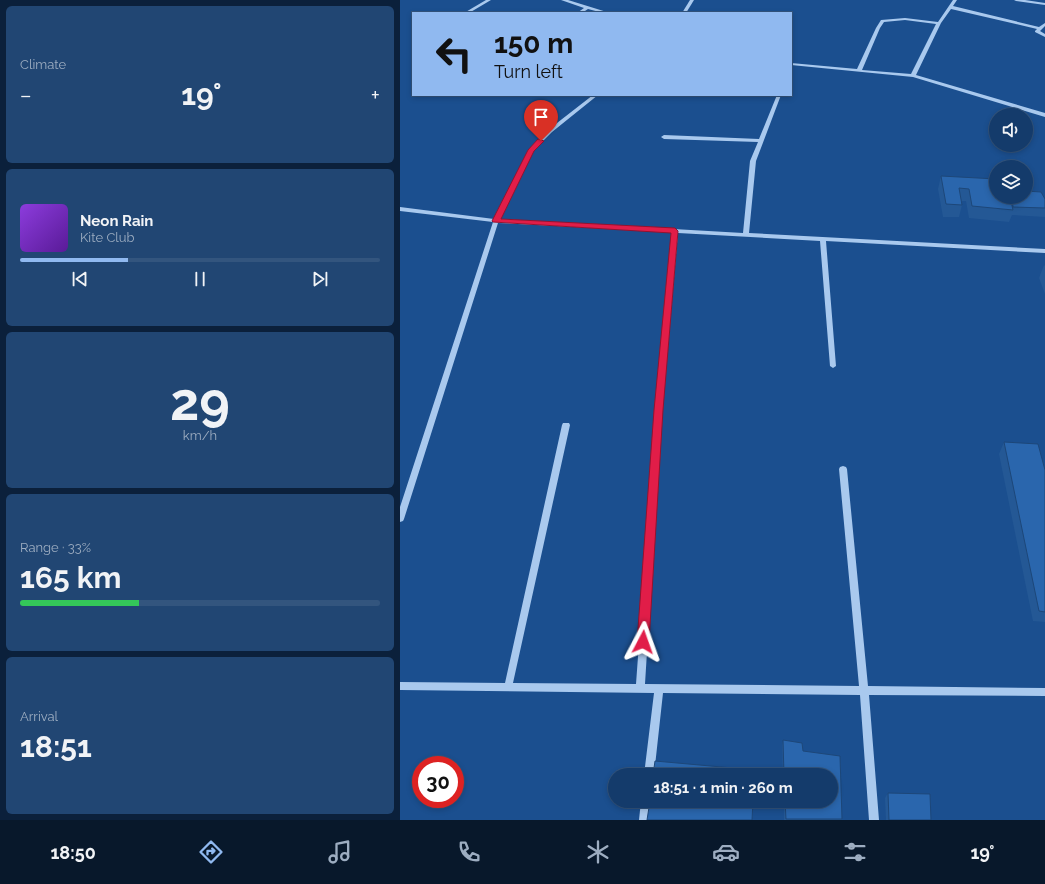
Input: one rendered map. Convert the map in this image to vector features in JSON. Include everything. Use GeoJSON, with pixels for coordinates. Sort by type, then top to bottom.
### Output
{"type":"FeatureCollection","features":[{"type":"Feature","properties":{"kind":"street"},"geometry":{"type":"LineString","coordinates":[[468,12],[489,0]]}},
{"type":"Feature","properties":{"kind":"street"},"geometry":{"type":"LineString","coordinates":[[564,0],[575,1],[605,12]]}},
{"type":"Feature","properties":{"kind":"street"},"geometry":{"type":"LineString","coordinates":[[685,12],[692,0]]}},
{"type":"Feature","properties":{"kind":"street"},"geometry":{"type":"LineString","coordinates":[[913,76],[940,23],[955,0]]}},
{"type":"Feature","properties":{"kind":"street"},"geometry":{"type":"LineString","coordinates":[[1016,0],[1045,4]]}},
{"type":"Feature","properties":{"kind":"street"},"geometry":{"type":"LineString","coordinates":[[580,12],[588,7]]}},
{"type":"Feature","properties":{"kind":"street"},"geometry":{"type":"LineString","coordinates":[[950,7],[1040,28]]}},
{"type":"Feature","properties":{"kind":"street"},"geometry":{"type":"LineString","coordinates":[[858,70],[878,28],[883,21],[905,20],[940,23]]}},
{"type":"Feature","properties":{"kind":"street"},"geometry":{"type":"LineString","coordinates":[[1045,24],[1037,31],[1045,36]]}},
{"type":"Feature","properties":{"kind":"street"},"geometry":{"type":"LineString","coordinates":[[792,64],[913,76],[1045,115]]}},
{"type":"Feature","properties":{"kind":"street"},"geometry":{"type":"LineString","coordinates":[[400,519],[496,221],[531,150],[550,131],[595,96]]}},
{"type":"Feature","properties":{"kind":"street"},"geometry":{"type":"LineString","coordinates":[[746,235],[753,161],[779,96]]}},
{"type":"Feature","properties":{"kind":"street"},"geometry":{"type":"LineString","coordinates":[[664,137],[761,141]]}},
{"type":"Feature","properties":{"kind":"street"},"geometry":{"type":"LineString","coordinates":[[400,208],[496,221],[1045,251]]}},
{"type":"Feature","properties":{"kind":"street"},"geometry":{"type":"LineString","coordinates":[[640,688],[658,410],[675,231]]}},
{"type":"Feature","properties":{"kind":"street"},"geometry":{"type":"LineString","coordinates":[[823,239],[833,366]]}},
{"type":"Feature","properties":{"kind":"street"},"geometry":{"type":"LineString","coordinates":[[508,687],[566,425]]}},
{"type":"Feature","properties":{"kind":"street"},"geometry":{"type":"LineString","coordinates":[[843,469],[864,691],[874,820]]}},
{"type":"Feature","properties":{"kind":"street"},"geometry":{"type":"LineString","coordinates":[[400,686],[1045,692]]}},
{"type":"Feature","properties":{"kind":"street"},"geometry":{"type":"LineString","coordinates":[[650,768],[659,688]]}},
{"type":"Feature","properties":{"kind":"street"},"geometry":{"type":"LineString","coordinates":[[644,820],[645,808]]}},
{"type":"Feature","properties":{"kind":"building"},"geometry":{"type":"Polygon","coordinates":[[[941,176],[989,179],[989,204],[1012,204],[1013,210],[972,206],[969,189],[959,188],[962,205],[946,204],[941,176]]]}},
{"type":"Feature","properties":{"kind":"building"},"geometry":{"type":"Polygon","coordinates":[[[1033,191],[1041,192],[1045,199],[1045,208],[1013,207],[1013,204],[1033,204],[1033,191]]]}},
{"type":"Feature","properties":{"kind":"building"},"geometry":{"type":"Polygon","coordinates":[[[1004,442],[1038,444],[1045,470],[1045,612],[1039,611],[1004,442]]]}},
{"type":"Feature","properties":{"kind":"building"},"geometry":{"type":"Polygon","coordinates":[[[783,740],[802,743],[803,751],[840,756],[842,819],[786,819],[785,808],[838,808],[838,768],[784,768],[783,740]]]}},
{"type":"Feature","properties":{"kind":"building"},"geometry":{"type":"Polygon","coordinates":[[[655,761],[733,768],[654,768],[655,761]]]}},
{"type":"Feature","properties":{"kind":"building"},"geometry":{"type":"Polygon","coordinates":[[[888,793],[930,794],[931,820],[889,820],[888,793]]]}},
{"type":"Feature","properties":{"kind":"building"},"geometry":{"type":"Polygon","coordinates":[[[649,808],[753,808],[752,820],[647,820],[649,808]]]}},
{"type":"Feature","properties":{"kind":"route"},"geometry":{"type":"LineString","coordinates":[[541,141],[531,150],[496,221],[675,231],[658,410],[643,642]]}}]}
